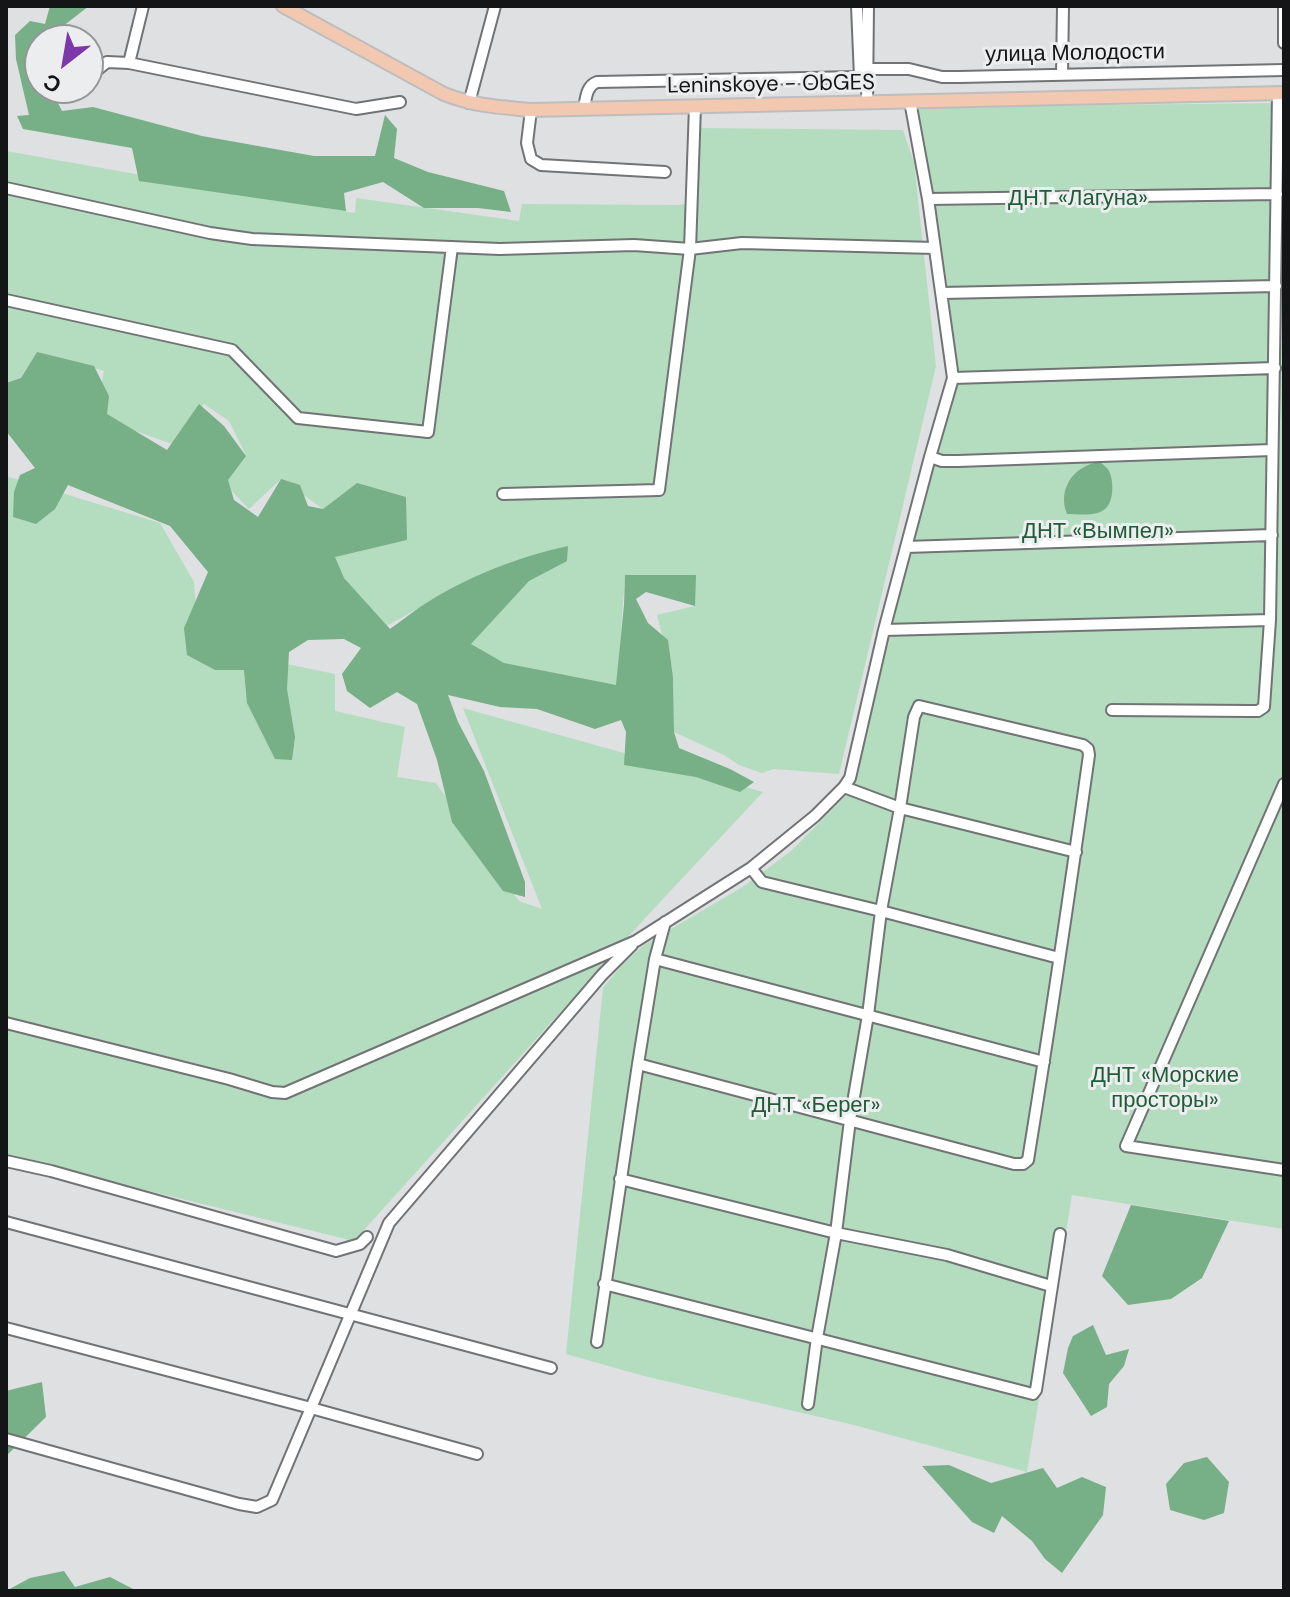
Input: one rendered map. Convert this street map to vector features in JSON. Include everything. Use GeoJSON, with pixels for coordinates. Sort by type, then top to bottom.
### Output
{"type":"FeatureCollection","features":[{"type":"Feature","properties":{"kind":"main road","name":"Leninskoye - ObGES"},"geometry":{"type":"LineString","coordinates":[[283,6],[444,94],[469,103],[500,108],[531,110],[1281,93]]}},
{"type":"Feature","properties":{"kind":"street"},"geometry":{"type":"LineString","coordinates":[[129,63],[143,6]]}},
{"type":"Feature","properties":{"kind":"street"},"geometry":{"type":"LineString","coordinates":[[469,103],[495,6]]}},
{"type":"Feature","properties":{"kind":"street"},"geometry":{"type":"LineString","coordinates":[[857,6],[868,87],[867,103]]}},
{"type":"Feature","properties":{"kind":"street"},"geometry":{"type":"LineString","coordinates":[[864,73],[868,6]]}},
{"type":"Feature","properties":{"kind":"street"},"geometry":{"type":"LineString","coordinates":[[1062,74],[1063,6]]}},
{"type":"Feature","properties":{"kind":"street"},"geometry":{"type":"LineString","coordinates":[[1284,6],[1284,43]]}},
{"type":"Feature","properties":{"kind":"street"},"geometry":{"type":"LineString","coordinates":[[104,64],[129,63],[356,109],[400,102]]}},
{"type":"Feature","properties":{"kind":"street","name":"улица Молодости"},"geometry":{"type":"LineString","coordinates":[[584,108],[588,89],[597,82],[909,69],[942,77],[1284,70]]}},
{"type":"Feature","properties":{"kind":"street"},"geometry":{"type":"LineString","coordinates":[[1112,710],[1258,711],[1266,701],[1281,93]]}},
{"type":"Feature","properties":{"kind":"street"},"geometry":{"type":"LineString","coordinates":[[6,1023],[285,1093],[636,941],[751,868],[815,816],[844,787],[850,778],[884,630],[953,378],[928,199],[910,101]]}},
{"type":"Feature","properties":{"kind":"street"},"geometry":{"type":"LineString","coordinates":[[503,494],[659,490],[690,249],[695,106]]}},
{"type":"Feature","properties":{"kind":"street"},"geometry":{"type":"LineString","coordinates":[[531,110],[527,143],[531,159],[541,165],[665,172]]}},
{"type":"Feature","properties":{"kind":"street"},"geometry":{"type":"LineString","coordinates":[[6,188],[210,233],[252,239],[503,249],[634,245],[690,249],[742,243],[935,248]]}},
{"type":"Feature","properties":{"kind":"street"},"geometry":{"type":"LineString","coordinates":[[928,199],[1277,194]]}},
{"type":"Feature","properties":{"kind":"street"},"geometry":{"type":"LineString","coordinates":[[6,300],[232,350],[298,418],[428,432],[452,247]]}},
{"type":"Feature","properties":{"kind":"street"},"geometry":{"type":"LineString","coordinates":[[942,293],[1276,286]]}},
{"type":"Feature","properties":{"kind":"street"},"geometry":{"type":"LineString","coordinates":[[953,378],[1275,368]]}},
{"type":"Feature","properties":{"kind":"street"},"geometry":{"type":"LineString","coordinates":[[930,457],[958,461],[1272,450]]}},
{"type":"Feature","properties":{"kind":"street"},"geometry":{"type":"LineString","coordinates":[[906,547],[1272,535]]}},
{"type":"Feature","properties":{"kind":"street"},"geometry":{"type":"LineString","coordinates":[[884,630],[1270,620]]}},
{"type":"Feature","properties":{"kind":"street"},"geometry":{"type":"LineString","coordinates":[[638,1064],[850,1120],[1014,1164],[1023,1164],[1028,1160],[1044,1062],[1076,852],[1088,749],[1083,745],[919,706],[914,717],[881,911],[850,1120],[836,1233],[808,1404]]}},
{"type":"Feature","properties":{"kind":"street"},"geometry":{"type":"LineString","coordinates":[[1284,784],[1126,1146],[1284,1170]]}},
{"type":"Feature","properties":{"kind":"street"},"geometry":{"type":"LineString","coordinates":[[844,787],[900,808],[1076,852]]}},
{"type":"Feature","properties":{"kind":"street"},"geometry":{"type":"LineString","coordinates":[[751,868],[762,882],[1059,958]]}},
{"type":"Feature","properties":{"kind":"street"},"geometry":{"type":"LineString","coordinates":[[597,1342],[655,959],[665,922]]}},
{"type":"Feature","properties":{"kind":"street"},"geometry":{"type":"LineString","coordinates":[[6,1439],[239,1504],[257,1507],[272,1500],[389,1223],[602,975],[636,941]]}},
{"type":"Feature","properties":{"kind":"street"},"geometry":{"type":"LineString","coordinates":[[655,959],[1044,1062]]}},
{"type":"Feature","properties":{"kind":"street"},"geometry":{"type":"LineString","coordinates":[[6,1161],[336,1251],[360,1244],[367,1237]]}},
{"type":"Feature","properties":{"kind":"street"},"geometry":{"type":"LineString","coordinates":[[620,1179],[836,1233],[947,1255],[1051,1286]]}},
{"type":"Feature","properties":{"kind":"street"},"geometry":{"type":"LineString","coordinates":[[6,1222],[551,1368]]}},
{"type":"Feature","properties":{"kind":"street"},"geometry":{"type":"LineString","coordinates":[[604,1284],[1033,1394],[1060,1234]]}},
{"type":"Feature","properties":{"kind":"street"},"geometry":{"type":"LineString","coordinates":[[6,1328],[477,1454]]}},
{"type":"Feature","properties":{"kind":"green space"},"geometry":{"type":"Polygon","coordinates":[[[50,6],[89,6],[66,24],[45,24],[50,6]]]}},
{"type":"Feature","properties":{"kind":"green space"},"geometry":{"type":"Polygon","coordinates":[[[24,27],[24,93],[16,59],[15,35],[24,27]]]}},
{"type":"Feature","properties":{"kind":"green space"},"geometry":{"type":"Polygon","coordinates":[[[1284,103],[1284,1229],[1072,1195],[1027,1472],[854,1425],[644,1376],[566,1354],[603,988],[644,945],[744,886],[791,851],[851,791],[887,638],[957,373],[915,107],[1284,103]]]}},
{"type":"Feature","properties":{"kind":"green space"},"geometry":{"type":"Polygon","coordinates":[[[26,104],[58,104],[62,111],[93,107],[202,136],[314,156],[375,156],[385,115],[397,129],[394,158],[428,172],[504,191],[511,212],[478,208],[424,208],[383,182],[344,193],[346,211],[139,181],[132,148],[23,129],[17,116],[29,115],[26,104]]]}},
{"type":"Feature","properties":{"kind":"green space"},"geometry":{"type":"Polygon","coordinates":[[[697,128],[903,130],[914,163],[936,366],[839,774],[774,769],[762,773],[739,765],[674,732],[673,678],[657,615],[695,606],[625,576],[617,686],[512,670],[459,647],[472,579],[381,629],[331,572],[334,556],[407,540],[357,483],[323,509],[281,479],[249,509],[222,481],[246,455],[229,421],[204,404],[174,445],[95,416],[104,371],[37,352],[21,378],[6,383],[6,151],[355,213],[356,198],[519,221],[522,204],[678,205],[698,202],[697,128]]]}},
{"type":"Feature","properties":{"kind":"green space"},"geometry":{"type":"Polygon","coordinates":[[[37,352],[94,366],[109,396],[107,414],[167,450],[199,404],[224,426],[246,456],[228,480],[234,500],[258,517],[281,479],[300,485],[308,506],[323,509],[357,483],[406,497],[407,540],[335,557],[344,578],[390,629],[420,607],[473,578],[510,562],[568,546],[567,561],[529,581],[471,644],[504,663],[616,685],[625,575],[696,575],[695,606],[646,592],[636,599],[648,623],[668,640],[673,678],[674,732],[679,748],[754,782],[740,792],[696,777],[624,765],[626,732],[621,720],[595,729],[537,709],[500,707],[448,695],[458,722],[484,771],[525,882],[525,897],[503,891],[452,822],[437,760],[417,704],[397,692],[370,708],[347,691],[342,674],[361,648],[344,639],[308,640],[289,652],[287,689],[295,737],[292,760],[275,759],[247,703],[244,670],[215,670],[187,655],[184,628],[208,572],[170,526],[68,485],[55,509],[36,524],[13,517],[14,492],[20,475],[35,468],[6,431],[6,383],[21,378],[37,352]]]}},
{"type":"Feature","properties":{"kind":"green space"},"geometry":{"type":"Polygon","coordinates":[[[1100,462],[1112,480],[1112,497],[1108,506],[1097,513],[1067,514],[1064,496],[1070,480],[1082,468],[1100,462]]]}},
{"type":"Feature","properties":{"kind":"green space"},"geometry":{"type":"Polygon","coordinates":[[[6,476],[160,523],[194,582],[199,646],[335,674],[335,711],[405,727],[397,777],[436,783],[519,901],[542,909],[463,708],[763,792],[354,1241],[6,1156],[6,476]]]}},
{"type":"Feature","properties":{"kind":"green space"},"geometry":{"type":"Polygon","coordinates":[[[1131,1205],[1229,1221],[1202,1278],[1171,1299],[1128,1305],[1102,1276],[1131,1205]]]}},
{"type":"Feature","properties":{"kind":"green space"},"geometry":{"type":"Polygon","coordinates":[[[1093,1325],[1106,1355],[1129,1349],[1124,1366],[1109,1384],[1107,1407],[1091,1416],[1063,1373],[1073,1336],[1093,1325]]]}},
{"type":"Feature","properties":{"kind":"green space"},"geometry":{"type":"Polygon","coordinates":[[[42,1382],[46,1417],[6,1456],[6,1391],[42,1382]]]}},
{"type":"Feature","properties":{"kind":"green space"},"geometry":{"type":"Polygon","coordinates":[[[1207,1457],[1229,1482],[1224,1513],[1204,1520],[1170,1510],[1166,1484],[1184,1463],[1207,1457]]]}},
{"type":"Feature","properties":{"kind":"green space"},"geometry":{"type":"Polygon","coordinates":[[[949,1465],[991,1483],[1043,1468],[1057,1488],[1082,1477],[1106,1487],[1103,1515],[1062,1573],[1045,1559],[1032,1541],[1002,1516],[994,1533],[972,1522],[922,1466],[949,1465]]]}},
{"type":"Feature","properties":{"kind":"green space"},"geometry":{"type":"Polygon","coordinates":[[[64,1571],[75,1587],[110,1577],[137,1591],[6,1591],[30,1578],[64,1571]]]}},
{"type":"Feature","properties":{"kind":"park label","name":"ДНТ «Лагуна»"},"geometry":{"type":"Point","coordinates":[1078,199]}},
{"type":"Feature","properties":{"kind":"park label","name":"ДНТ «Вымпел»"},"geometry":{"type":"Point","coordinates":[1098,532]}},
{"type":"Feature","properties":{"kind":"park label","name":"ДНТ «Морские просторы»"},"geometry":{"type":"Point","coordinates":[1165,1088]}},
{"type":"Feature","properties":{"kind":"park label","name":"ДНТ «Берег»"},"geometry":{"type":"Point","coordinates":[816,1106]}}]}
